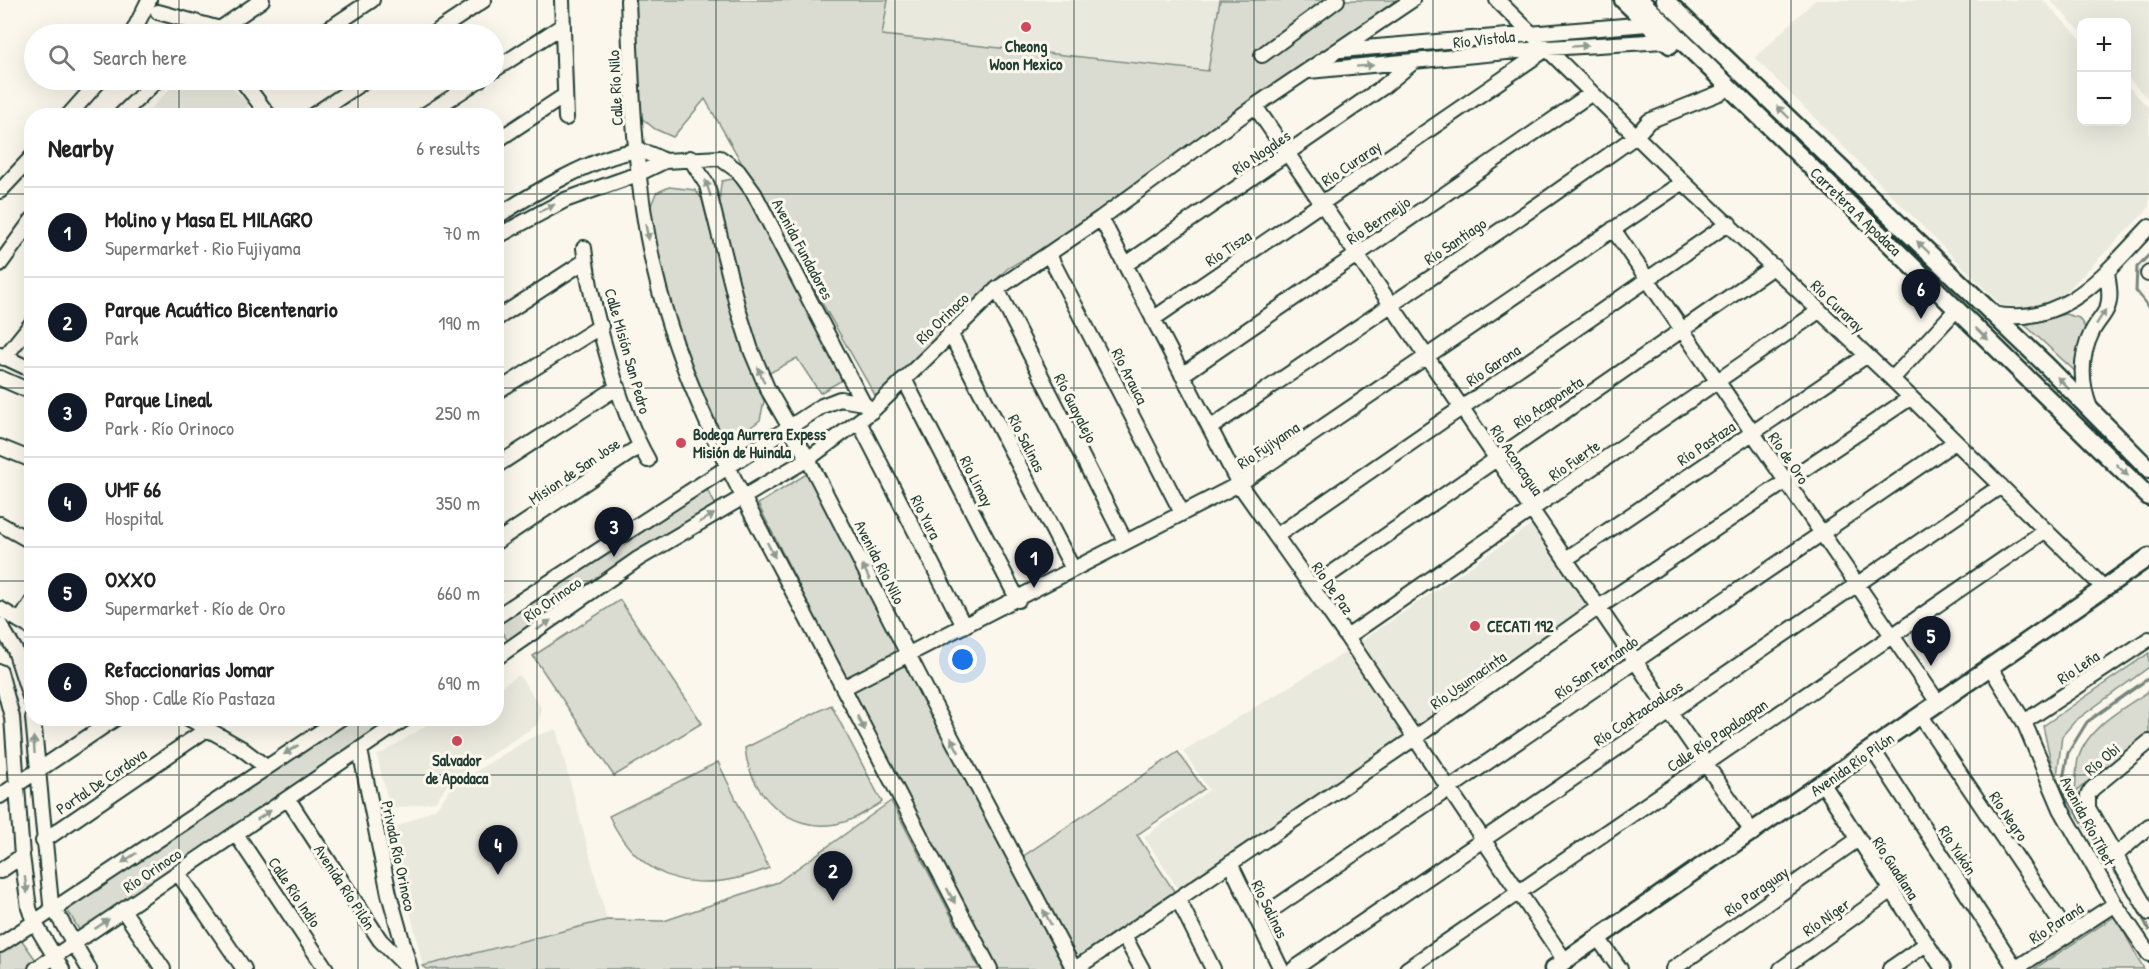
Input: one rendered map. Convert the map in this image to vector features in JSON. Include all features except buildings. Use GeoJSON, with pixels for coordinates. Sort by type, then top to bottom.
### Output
{"type":"FeatureCollection","features":[{"type":"Feature","properties":{"kind":"main road"},"geometry":{"type":"LineString","coordinates":[[1623,0],[1953,313]]}},
{"type":"Feature","properties":{"kind":"main road","name":"Carretera A Apodaca"},"geometry":{"type":"LineString","coordinates":[[1640,0],[1953,313],[2149,497]]}},
{"type":"Feature","properties":{"kind":"main road","name":"Carretera A Apodaca"},"geometry":{"type":"LineString","coordinates":[[1665,0],[1993,314],[2149,469]]}},
{"type":"Feature","properties":{"kind":"main road","name":"Avenida Río Pilón"},"geometry":{"type":"LineString","coordinates":[[1559,965],[2149,557]]}},
{"type":"Feature","properties":{"kind":"street"},"geometry":{"type":"LineString","coordinates":[[137,24],[149,0]]}},
{"type":"Feature","properties":{"kind":"street"},"geometry":{"type":"LineString","coordinates":[[228,24],[262,0]]}},
{"type":"Feature","properties":{"kind":"street"},"geometry":{"type":"LineString","coordinates":[[336,24],[372,0]]}},
{"type":"Feature","properties":{"kind":"street"},"geometry":{"type":"LineString","coordinates":[[448,24],[484,0]]}},
{"type":"Feature","properties":{"kind":"street"},"geometry":{"type":"LineString","coordinates":[[562,0],[566,118]]}},
{"type":"Feature","properties":{"kind":"street","name":"Calle Río Nilo"},"geometry":{"type":"LineString","coordinates":[[628,0],[638,174]]}},
{"type":"Feature","properties":{"kind":"street"},"geometry":{"type":"LineString","coordinates":[[1262,55],[1337,0]]}},
{"type":"Feature","properties":{"kind":"street","name":"Río Orinoco"},"geometry":{"type":"LineString","coordinates":[[504,652],[638,559],[808,459],[859,422],[867,407],[904,379],[997,289],[1049,255],[1255,106],[1412,0]]}},
{"type":"Feature","properties":{"kind":"street","name":"Río Curaray"},"geometry":{"type":"LineString","coordinates":[[1497,0],[1683,182],[1892,379],[2104,588]]}},
{"type":"Feature","properties":{"kind":"street"},"geometry":{"type":"LineString","coordinates":[[158,12],[193,24]]}},
{"type":"Feature","properties":{"kind":"street","name":"Río Vistola"},"geometry":{"type":"LineString","coordinates":[[1338,50],[1647,24]]}},
{"type":"Feature","properties":{"kind":"street"},"geometry":{"type":"LineString","coordinates":[[504,64],[562,26]]}},
{"type":"Feature","properties":{"kind":"street","name":"Río Vistola"},"geometry":{"type":"LineString","coordinates":[[1307,71],[1412,63],[1548,48],[1665,41]]}},
{"type":"Feature","properties":{"kind":"street","name":"Río Curaray"},"geometry":{"type":"LineString","coordinates":[[1322,204],[1548,48]]}},
{"type":"Feature","properties":{"kind":"street","name":"Río Nogales"},"geometry":{"type":"LineString","coordinates":[[1125,265],[1288,154],[1383,87],[1412,63]]}},
{"type":"Feature","properties":{"kind":"street"},"geometry":{"type":"LineString","coordinates":[[75,108],[91,90]]}},
{"type":"Feature","properties":{"kind":"street"},"geometry":{"type":"LineString","coordinates":[[128,108],[147,90]]}},
{"type":"Feature","properties":{"kind":"street"},"geometry":{"type":"LineString","coordinates":[[253,90],[265,108]]}},
{"type":"Feature","properties":{"kind":"street"},"geometry":{"type":"LineString","coordinates":[[324,108],[351,90]]}},
{"type":"Feature","properties":{"kind":"street"},"geometry":{"type":"LineString","coordinates":[[435,108],[463,90]]}},
{"type":"Feature","properties":{"kind":"street","name":"Rio Bermejjo"},"geometry":{"type":"LineString","coordinates":[[1182,375],[1592,93]]}},
{"type":"Feature","properties":{"kind":"street","name":"Río Santiago"},"geometry":{"type":"LineString","coordinates":[[1210,428],[1636,136],[1649,121],[1662,113],[1722,93]]}},
{"type":"Feature","properties":{"kind":"street"},"geometry":{"type":"LineString","coordinates":[[504,136],[564,96]]}},
{"type":"Feature","properties":{"kind":"street","name":"Río Aconcagua"},"geometry":{"type":"LineString","coordinates":[[1255,106],[1753,832]]}},
{"type":"Feature","properties":{"kind":"street"},"geometry":{"type":"LineString","coordinates":[[504,212],[557,181],[636,151]]}},
{"type":"Feature","properties":{"kind":"street","name":"Avenida Fundadores"},"geometry":{"type":"LineString","coordinates":[[636,151],[665,160],[720,158],[742,175],[772,226],[867,407]]}},
{"type":"Feature","properties":{"kind":"street","name":"Avenida Río Nilo"},"geometry":{"type":"LineString","coordinates":[[690,158],[707,185],[722,249],[751,350],[767,388],[808,459],[908,656],[1075,969]]}},
{"type":"Feature","properties":{"kind":"street","name":"Avenida Fundadores"},"geometry":{"type":"LineString","coordinates":[[504,233],[565,200],[638,174],[665,160]]}},
{"type":"Feature","properties":{"kind":"street"},"geometry":{"type":"LineString","coordinates":[[0,191],[24,166]]}},
{"type":"Feature","properties":{"kind":"street"},"geometry":{"type":"LineString","coordinates":[[638,174],[655,273],[686,375],[727,466],[990,969]]}},
{"type":"Feature","properties":{"kind":"street","name":"Rio Fujiyama"},"geometry":{"type":"LineString","coordinates":[[843,688],[1018,600],[1125,541],[1239,484],[1683,182]]}},
{"type":"Feature","properties":{"kind":"street","name":"Río Tisza"},"geometry":{"type":"LineString","coordinates":[[1153,319],[1322,204]]}},
{"type":"Feature","properties":{"kind":"street","name":"Rio De Paz"},"geometry":{"type":"LineString","coordinates":[[1101,218],[1239,484],[1416,737],[1519,890],[1559,965]]}},
{"type":"Feature","properties":{"kind":"street","name":"Río Garona"},"geometry":{"type":"LineString","coordinates":[[1276,536],[1729,223]]}},
{"type":"Feature","properties":{"kind":"street"},"geometry":{"type":"LineString","coordinates":[[1993,314],[2013,318],[2044,314],[2073,300],[2107,271],[2149,227]]}},
{"type":"Feature","properties":{"kind":"street","name":"Río de Oro"},"geometry":{"type":"LineString","coordinates":[[1613,229],[1785,484],[1939,704]]}},
{"type":"Feature","properties":{"kind":"street"},"geometry":{"type":"LineString","coordinates":[[0,264],[24,231]]}},
{"type":"Feature","properties":{"kind":"street","name":"Calle Misión San Pedro"},"geometry":{"type":"LineString","coordinates":[[504,313],[585,255],[618,387],[640,446],[648,460]]}},
{"type":"Feature","properties":{"kind":"street","name":"Río Arauca"},"geometry":{"type":"LineString","coordinates":[[1049,255],[1182,513]]}},
{"type":"Feature","properties":{"kind":"street","name":"Río Acaponeta"},"geometry":{"type":"LineString","coordinates":[[1312,587],[1774,266]]}},
{"type":"Feature","properties":{"kind":"street"},"geometry":{"type":"LineString","coordinates":[[2092,412],[2086,397],[2082,363],[2092,331],[2107,308],[2109,300],[2107,271]]}},
{"type":"Feature","properties":{"kind":"street","name":"Río Guayalejo"},"geometry":{"type":"LineString","coordinates":[[997,289],[1125,541]]}},
{"type":"Feature","properties":{"kind":"street","name":"Río Fuerte"},"geometry":{"type":"LineString","coordinates":[[1347,637],[1820,311]]}},
{"type":"Feature","properties":{"kind":"street"},"geometry":{"type":"LineString","coordinates":[[1892,379],[1953,313]]}},
{"type":"Feature","properties":{"kind":"street"},"geometry":{"type":"LineString","coordinates":[[504,387],[601,326]]}},
{"type":"Feature","properties":{"kind":"street"},"geometry":{"type":"LineString","coordinates":[[24,332],[2,356],[24,366]]}},
{"type":"Feature","properties":{"kind":"street","name":"Río Salinas"},"geometry":{"type":"LineString","coordinates":[[950,333],[1073,569]]}},
{"type":"Feature","properties":{"kind":"street","name":"Río Pastaza"},"geometry":{"type":"LineString","coordinates":[[1566,559],[1866,356]]}},
{"type":"Feature","properties":{"kind":"street"},"geometry":{"type":"LineString","coordinates":[[0,378],[24,388]]}},
{"type":"Feature","properties":{"kind":"street","name":"Río Limay"},"geometry":{"type":"LineString","coordinates":[[904,379],[1018,600]]}},
{"type":"Feature","properties":{"kind":"street"},"geometry":{"type":"LineString","coordinates":[[504,461],[618,387]]}},
{"type":"Feature","properties":{"kind":"street","name":"Río Usumacinta"},"geometry":{"type":"LineString","coordinates":[[1075,969],[1416,737],[1599,607],[1910,398]]}},
{"type":"Feature","properties":{"kind":"street","name":"Río Orinoco"},"geometry":{"type":"LineString","coordinates":[[504,612],[822,406],[840,399],[867,407]]}},
{"type":"Feature","properties":{"kind":"street","name":"Río Yura"},"geometry":{"type":"LineString","coordinates":[[859,422],[964,626]]}},
{"type":"Feature","properties":{"kind":"street","name":"Río San Fernando"},"geometry":{"type":"LineString","coordinates":[[1257,920],[1955,442]]}},
{"type":"Feature","properties":{"kind":"street","name":"Mision de San Jose"},"geometry":{"type":"LineString","coordinates":[[504,537],[640,446]]}},
{"type":"Feature","properties":{"kind":"street"},"geometry":{"type":"LineString","coordinates":[[0,447],[24,457]]}},
{"type":"Feature","properties":{"kind":"street","name":"Río Coatzacoalcos"},"geometry":{"type":"LineString","coordinates":[[1294,969],[2001,486]]}},
{"type":"Feature","properties":{"kind":"street"},"geometry":{"type":"LineString","coordinates":[[0,524],[24,538]]}},
{"type":"Feature","properties":{"kind":"street","name":"Calle Río Papaloapan"},"geometry":{"type":"LineString","coordinates":[[1407,969],[1891,634],[2046,530]]}},
{"type":"Feature","properties":{"kind":"street"},"geometry":{"type":"LineString","coordinates":[[0,609],[24,624]]}},
{"type":"Feature","properties":{"kind":"street"},"geometry":{"type":"LineString","coordinates":[[0,625],[15,650],[24,679]]}},
{"type":"Feature","properties":{"kind":"street","name":"Rio Leña"},"geometry":{"type":"LineString","coordinates":[[2025,722],[2149,639]]}},
{"type":"Feature","properties":{"kind":"street","name":"Avenida Río Tíbet"},"geometry":{"type":"LineString","coordinates":[[1991,668],[2025,722],[2053,796],[2115,904],[2149,954]]}},
{"type":"Feature","properties":{"kind":"street"},"geometry":{"type":"LineString","coordinates":[[0,672],[12,717],[6,752],[16,785],[29,908],[34,922],[62,969]]}},
{"type":"Feature","properties":{"kind":"street","name":"Río Negro"},"geometry":{"type":"LineString","coordinates":[[1922,716],[2068,934]]}},
{"type":"Feature","properties":{"kind":"street"},"geometry":{"type":"LineString","coordinates":[[33,726],[43,841],[53,910],[89,969]]}},
{"type":"Feature","properties":{"kind":"street"},"geometry":{"type":"LineString","coordinates":[[0,796],[104,726]]}},
{"type":"Feature","properties":{"kind":"street"},"geometry":{"type":"LineString","coordinates":[[202,726],[241,748],[266,767]]}},
{"type":"Feature","properties":{"kind":"street","name":"Río Orinoco"},"geometry":{"type":"LineString","coordinates":[[0,945],[329,726]]}},
{"type":"Feature","properties":{"kind":"street","name":"Río Orinoco"},"geometry":{"type":"LineString","coordinates":[[36,969],[394,726]]}},
{"type":"Feature","properties":{"kind":"street","name":"Portal De Cordova"},"geometry":{"type":"LineString","coordinates":[[43,841],[207,729]]}},
{"type":"Feature","properties":{"kind":"street","name":"Río Obi"},"geometry":{"type":"LineString","coordinates":[[2116,855],[2088,808],[2088,795],[2092,789],[2149,742]]}},
{"type":"Feature","properties":{"kind":"street","name":"Privada Río Orinoco"},"geometry":{"type":"LineString","coordinates":[[360,750],[389,894],[410,969]]}},
{"type":"Feature","properties":{"kind":"street","name":"Río Yukón"},"geometry":{"type":"LineString","coordinates":[[1873,750],[2016,969]]}},
{"type":"Feature","properties":{"kind":"street","name":"Río Guadiana"},"geometry":{"type":"LineString","coordinates":[[1823,784],[1890,891],[1943,969]]}},
{"type":"Feature","properties":{"kind":"street","name":"Avenida Río Pilón"},"geometry":{"type":"LineString","coordinates":[[288,799],[380,940],[410,969]]}},
{"type":"Feature","properties":{"kind":"street"},"geometry":{"type":"LineString","coordinates":[[2148,910],[2116,855],[2149,826]]}},
{"type":"Feature","properties":{"kind":"street","name":"Calle Río Indio"},"geometry":{"type":"LineString","coordinates":[[236,834],[326,969]]}},
{"type":"Feature","properties":{"kind":"street","name":"Río Paraguay"},"geometry":{"type":"LineString","coordinates":[[1673,969],[1857,840]]}},
{"type":"Feature","properties":{"kind":"street"},"geometry":{"type":"LineString","coordinates":[[0,871],[22,856]]}},
{"type":"Feature","properties":{"kind":"street","name":"Río Salinas"},"geometry":{"type":"LineString","coordinates":[[1230,863],[1281,969]]}},
{"type":"Feature","properties":{"kind":"street"},"geometry":{"type":"LineString","coordinates":[[178,873],[244,969]]}},
{"type":"Feature","properties":{"kind":"street","name":"Río Níger"},"geometry":{"type":"LineString","coordinates":[[1781,969],[1890,891]]}},
{"type":"Feature","properties":{"kind":"street"},"geometry":{"type":"LineString","coordinates":[[1178,899],[1213,969]]}},
{"type":"Feature","properties":{"kind":"street","name":"Río Paraná"},"geometry":{"type":"LineString","coordinates":[[2016,969],[2115,904]]}},
{"type":"Feature","properties":{"kind":"street"},"geometry":{"type":"LineString","coordinates":[[123,910],[162,969]]}},
{"type":"Feature","properties":{"kind":"street"},"geometry":{"type":"LineString","coordinates":[[1124,936],[1142,969]]}},
{"type":"Feature","properties":{"kind":"street"},"geometry":{"type":"LineString","coordinates":[[1598,938],[1620,969]]}},
{"type":"Feature","properties":{"kind":"street"},"geometry":{"type":"LineString","coordinates":[[1890,969],[1926,944]]}},
{"type":"Feature","properties":{"kind":"shaded area"},"geometry":{"type":"Polygon","coordinates":[[[635,0],[888,0],[882,35],[1208,71],[1220,0],[1396,0],[1096,219],[1008,268],[876,397],[705,99],[673,137],[655,129],[639,116],[635,0]]]}},
{"type":"Feature","properties":{"kind":"shaded area"},"geometry":{"type":"Polygon","coordinates":[[[888,0],[1220,0],[1208,71],[882,35],[888,0]]]}},
{"type":"Feature","properties":{"kind":"shaded area"},"geometry":{"type":"Polygon","coordinates":[[[1815,0],[2043,0],[2077,35],[2077,126],[2131,126],[2131,89],[2149,108],[2149,208],[2060,298],[2031,308],[2001,305],[1755,58],[1815,0]]]}},
{"type":"Feature","properties":{"kind":"shaded area"},"geometry":{"type":"Polygon","coordinates":[[[2050,0],[2149,0],[2149,100],[2131,81],[2131,18],[2077,18],[2077,28],[2050,0]]]}},
{"type":"Feature","properties":{"kind":"shaded area"},"geometry":{"type":"Polygon","coordinates":[[[169,90],[234,90],[250,104],[246,108],[151,108],[169,90]]]}},
{"type":"Feature","properties":{"kind":"shaded area"},"geometry":{"type":"Polygon","coordinates":[[[732,179],[741,185],[846,378],[820,393],[797,358],[768,374],[735,276],[722,221],[720,198],[722,181],[732,179]]]}},
{"type":"Feature","properties":{"kind":"shaded area"},"geometry":{"type":"Polygon","coordinates":[[[669,187],[695,190],[702,199],[735,323],[764,401],[760,420],[743,431],[731,433],[712,427],[668,306],[648,213],[656,193],[669,187]]]}},
{"type":"Feature","properties":{"kind":"shaded area"},"geometry":{"type":"Polygon","coordinates":[[[2065,314],[2079,318],[2086,329],[2077,373],[2025,325],[2065,314]]]}},
{"type":"Feature","properties":{"kind":"shaded area"},"geometry":{"type":"Polygon","coordinates":[[[808,473],[899,654],[847,681],[758,504],[808,473]]]}},
{"type":"Feature","properties":{"kind":"shaded area"},"geometry":{"type":"Polygon","coordinates":[[[706,488],[717,507],[647,546],[508,641],[504,635],[504,620],[706,488]]]}},
{"type":"Feature","properties":{"kind":"shaded area","name":"CECATI 192"},"geometry":{"type":"Polygon","coordinates":[[[1531,525],[1590,609],[1419,728],[1360,642],[1531,525]]]}},
{"type":"Feature","properties":{"kind":"shaded area"},"geometry":{"type":"Polygon","coordinates":[[[620,600],[702,723],[614,776],[533,656],[620,600]]]}},
{"type":"Feature","properties":{"kind":"shaded area"},"geometry":{"type":"Polygon","coordinates":[[[1346,652],[1406,738],[1181,893],[1144,837],[1209,790],[1183,751],[1346,652]]]}},
{"type":"Feature","properties":{"kind":"shaded area"},"geometry":{"type":"Polygon","coordinates":[[[2149,653],[2149,667],[2075,721],[2062,736],[2056,784],[2043,726],[2149,653]]]}},
{"type":"Feature","properties":{"kind":"shaded area"},"geometry":{"type":"Polygon","coordinates":[[[900,666],[906,666],[1062,964],[1062,969],[992,969],[851,699],[852,691],[900,666]]]}},
{"type":"Feature","properties":{"kind":"shaded area","name":"Salvador de Apodaca"},"geometry":{"type":"Polygon","coordinates":[[[519,675],[542,709],[537,725],[451,780],[435,802],[390,809],[377,756],[426,726],[504,726],[504,685],[519,675]]]}},
{"type":"Feature","properties":{"kind":"shaded area"},"geometry":{"type":"Polygon","coordinates":[[[2149,691],[2149,733],[2075,792],[2078,759],[2090,737],[2107,719],[2149,691]]]}},
{"type":"Feature","properties":{"kind":"shaded area"},"geometry":{"type":"Polygon","coordinates":[[[831,705],[882,802],[849,821],[818,825],[787,816],[774,806],[754,780],[745,748],[831,705]]]}},
{"type":"Feature","properties":{"kind":"shaded area"},"geometry":{"type":"Polygon","coordinates":[[[341,726],[385,726],[81,933],[66,908],[341,726]]]}},
{"type":"Feature","properties":{"kind":"shaded area"},"geometry":{"type":"Polygon","coordinates":[[[556,729],[607,920],[423,966],[391,830],[436,808],[455,784],[530,738],[556,729]]]}},
{"type":"Feature","properties":{"kind":"shaded area"},"geometry":{"type":"Polygon","coordinates":[[[1178,752],[1204,789],[1137,835],[1178,897],[1079,964],[1022,857],[1178,752]]]}},
{"type":"Feature","properties":{"kind":"shaded area"},"geometry":{"type":"Polygon","coordinates":[[[718,762],[769,868],[720,881],[698,882],[676,878],[656,870],[638,857],[623,839],[609,816],[718,762]]]}},
{"type":"Feature","properties":{"kind":"shaded area"},"geometry":{"type":"Polygon","coordinates":[[[891,801],[979,969],[427,969],[423,966],[607,920],[664,921],[778,882],[891,801]]]}},
{"type":"Feature","properties":{"kind":"shaded area"},"geometry":{"type":"Polygon","coordinates":[[[2115,916],[2144,969],[2034,969],[2115,916]]]}},
{"type":"Feature","properties":{"kind":"shaded area"},"geometry":{"type":"Polygon","coordinates":[[[21,939],[38,963],[28,969],[0,969],[0,953],[21,939]]]}},
{"type":"Feature","properties":{"kind":"waterway"},"geometry":{"type":"LineString","coordinates":[[2149,255],[2137,267],[2136,291],[2149,307]]}},
{"type":"Feature","properties":{"kind":"waterway"},"geometry":{"type":"LineString","coordinates":[[2149,678],[2087,722],[2068,753],[2061,789],[2133,899],[2149,930]]}},
{"type":"Feature","properties":{"kind":"place","name":"Cheong Woon Mexico"},"geometry":{"type":"Point","coordinates":[1026,27]}},
{"type":"Feature","properties":{"kind":"place","name":"Refaccionarias Jomar"},"geometry":{"type":"Point","coordinates":[1921,319]}},
{"type":"Feature","properties":{"kind":"place","name":"Bodega Aurrera Expess Misión de Huinala"},"geometry":{"type":"Point","coordinates":[681,443]}},
{"type":"Feature","properties":{"kind":"place","name":"Parque Lineal"},"geometry":{"type":"Point","coordinates":[614,557]}},
{"type":"Feature","properties":{"kind":"place","name":"Molino y Masa EL MILAGRO"},"geometry":{"type":"Point","coordinates":[1034,588]}},
{"type":"Feature","properties":{"kind":"place","name":"CECATI 192"},"geometry":{"type":"Point","coordinates":[1475,626]}},
{"type":"Feature","properties":{"kind":"place","name":"OXXO"},"geometry":{"type":"Point","coordinates":[1931,666]}},
{"type":"Feature","properties":{"kind":"place","name":"Salvador de Apodaca"},"geometry":{"type":"Point","coordinates":[457,741]}},
{"type":"Feature","properties":{"kind":"place","name":"UMF 66"},"geometry":{"type":"Point","coordinates":[498,875]}},
{"type":"Feature","properties":{"kind":"place","name":"Parque Acuático Bicentenario"},"geometry":{"type":"Point","coordinates":[833,901]}}]}
